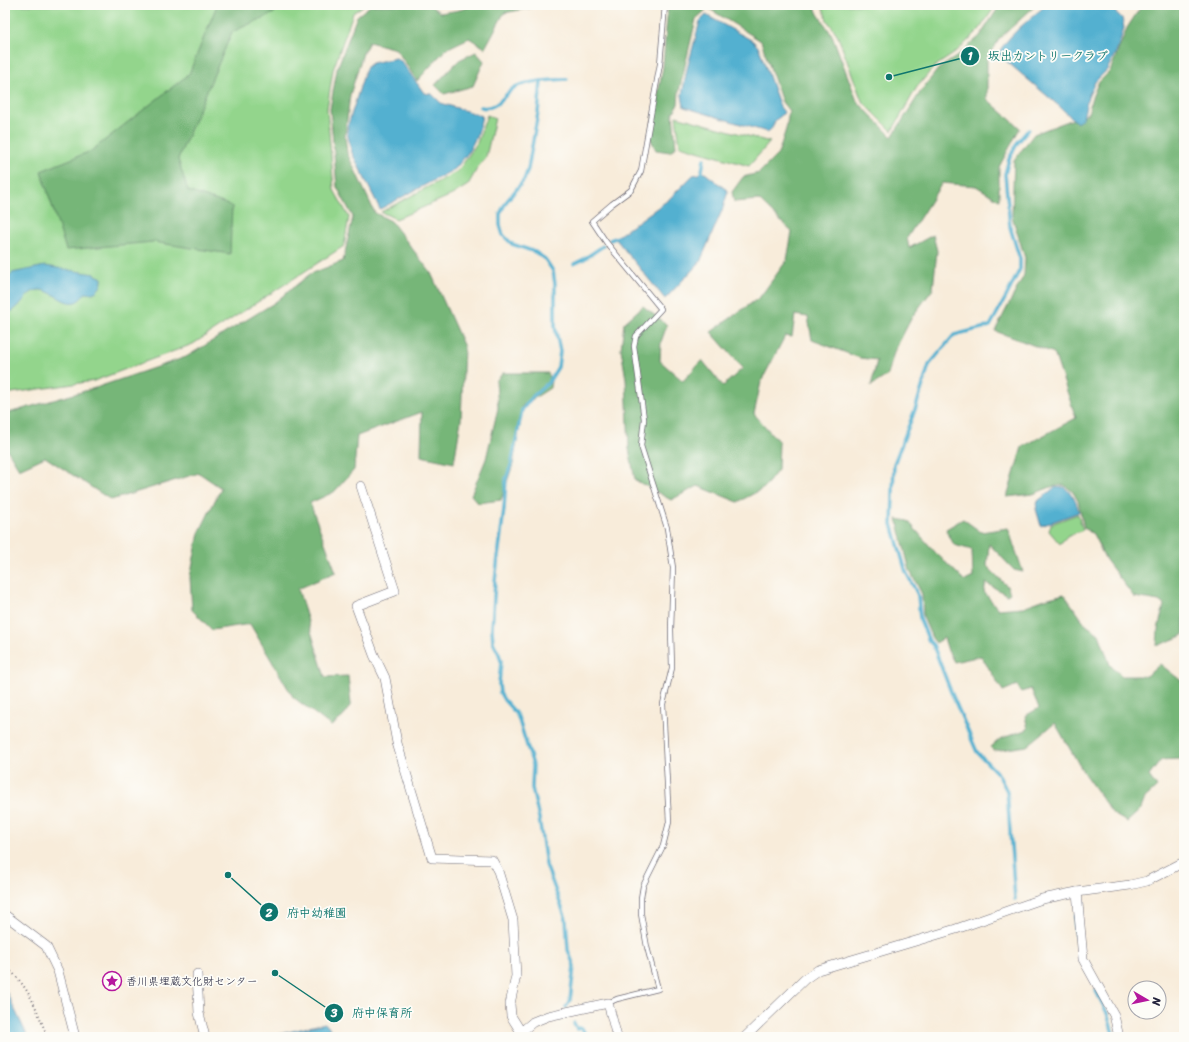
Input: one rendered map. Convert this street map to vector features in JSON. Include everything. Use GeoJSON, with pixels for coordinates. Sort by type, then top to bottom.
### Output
{"type":"FeatureCollection","features":[{"type":"Feature","properties":{"kind":"street"},"geometry":{"type":"LineString","coordinates":[[361,486],[395,591],[356,606],[374,655],[385,678],[397,743],[432,858],[492,860],[498,871],[513,920],[516,976],[510,1004],[512,1016],[520,1034],[533,1022],[548,1016],[608,1003],[617,1037]]}},
{"type":"Feature","properties":{"kind":"street"},"geometry":{"type":"LineString","coordinates":[[745,1037],[805,979],[818,970],[956,929],[1042,899],[1147,881],[1184,862]]}},
{"type":"Feature","properties":{"kind":"street"},"geometry":{"type":"LineString","coordinates":[[1077,892],[1083,960],[1114,1015],[1119,1037]]}},
{"type":"Feature","properties":{"kind":"street"},"geometry":{"type":"LineString","coordinates":[[5,915],[46,946],[58,971],[75,1037]]}},
{"type":"Feature","properties":{"kind":"street"},"geometry":{"type":"LineString","coordinates":[[197,974],[199,1013],[205,1037]]}},
{"type":"Feature","properties":{"kind":"lane"},"geometry":{"type":"LineString","coordinates":[[608,1003],[617,999],[658,989],[647,947],[641,914],[641,898],[643,886],[664,846],[669,822],[668,772],[663,719],[664,704],[672,668],[671,630],[673,568],[667,528],[641,446],[644,419],[634,346],[636,336],[661,309],[606,242],[592,221],[631,190],[641,171],[660,64],[665,5]]}},
{"type":"Feature","properties":{"kind":"path"},"geometry":{"type":"LineString","coordinates":[[5,966],[14,974],[27,990],[37,1009],[46,1037]]}},
{"type":"Feature","properties":{"kind":"green space"},"geometry":{"type":"Polygon","coordinates":[[[5,5],[364,5],[353,13],[333,70],[327,109],[334,190],[349,217],[344,246],[193,344],[94,381],[5,394],[5,5]]]}},
{"type":"Feature","properties":{"kind":"green space"},"geometry":{"type":"Polygon","coordinates":[[[217,5],[277,5],[274,13],[232,32],[178,159],[188,191],[232,206],[230,254],[153,242],[66,250],[41,171],[91,151],[189,74],[217,5]]]}},
{"type":"Feature","properties":{"kind":"green space"},"geometry":{"type":"Polygon","coordinates":[[[371,5],[429,5],[441,13],[461,10],[471,5],[546,5],[504,13],[485,48],[469,38],[446,49],[417,81],[396,49],[369,42],[363,53],[350,95],[345,136],[347,153],[375,213],[391,221],[431,273],[464,347],[461,420],[454,463],[421,456],[422,412],[357,436],[354,470],[334,492],[310,503],[336,572],[298,589],[325,677],[348,676],[351,704],[343,717],[331,726],[293,697],[250,624],[212,630],[192,610],[190,577],[199,533],[221,488],[199,473],[111,500],[45,457],[19,469],[5,446],[5,414],[95,388],[186,357],[274,303],[310,274],[343,261],[353,217],[337,187],[330,109],[337,69],[357,16],[371,5]]]}},
{"type":"Feature","properties":{"kind":"green space"},"geometry":{"type":"Polygon","coordinates":[[[668,5],[814,5],[818,14],[832,35],[857,101],[892,137],[921,91],[938,69],[956,57],[980,36],[1000,5],[1036,5],[1000,38],[987,58],[987,99],[1020,128],[999,167],[999,200],[976,186],[942,183],[907,238],[909,248],[933,235],[937,251],[933,289],[912,317],[894,352],[888,375],[871,386],[877,360],[860,358],[812,340],[808,317],[795,315],[792,337],[785,336],[761,382],[754,414],[779,442],[778,470],[764,488],[738,502],[698,486],[671,500],[635,480],[629,449],[626,379],[621,349],[624,323],[643,306],[667,325],[661,342],[660,361],[683,381],[702,360],[723,386],[743,368],[711,332],[760,297],[787,260],[792,232],[759,200],[734,202],[732,192],[743,177],[759,173],[778,154],[786,129],[789,111],[782,102],[761,41],[708,8],[696,19],[679,91],[678,104],[673,114],[676,147],[670,152],[656,150],[650,138],[663,67],[668,5]]]}},
{"type":"Feature","properties":{"kind":"green space"},"geometry":{"type":"Polygon","coordinates":[[[822,5],[996,5],[979,30],[955,53],[934,67],[917,87],[892,131],[862,101],[837,34],[827,20],[822,5]]]}},
{"type":"Feature","properties":{"kind":"green space"},"geometry":{"type":"Polygon","coordinates":[[[1141,5],[1184,5],[1184,344],[1181,345],[1184,349],[1184,635],[1157,646],[1158,629],[1164,605],[1159,601],[1134,597],[1106,560],[1093,534],[1084,528],[1078,501],[1073,492],[1064,485],[1051,487],[1033,494],[1007,497],[1022,447],[1076,418],[1054,353],[995,331],[1024,275],[1025,258],[1012,216],[1014,160],[1034,134],[1089,113],[1091,100],[1098,83],[1110,71],[1127,28],[1141,5]]]}},
{"type":"Feature","properties":{"kind":"green space"},"geometry":{"type":"Polygon","coordinates":[[[476,52],[484,61],[473,86],[444,94],[435,85],[459,60],[476,52]]]}},
{"type":"Feature","properties":{"kind":"green space"},"geometry":{"type":"Polygon","coordinates":[[[487,115],[495,118],[486,157],[478,167],[468,185],[452,195],[396,219],[381,212],[458,171],[477,143],[487,115]]]}},
{"type":"Feature","properties":{"kind":"green space"},"geometry":{"type":"Polygon","coordinates":[[[676,116],[770,142],[749,166],[680,146],[676,116]]]}},
{"type":"Feature","properties":{"kind":"green space"},"geometry":{"type":"Polygon","coordinates":[[[503,373],[548,373],[551,380],[550,388],[522,406],[513,464],[501,500],[478,503],[471,495],[486,459],[498,408],[496,381],[503,373]]]}},
{"type":"Feature","properties":{"kind":"green space"},"geometry":{"type":"Polygon","coordinates":[[[1078,514],[1083,530],[1067,536],[1060,544],[1049,531],[1051,524],[1078,514]]]}},
{"type":"Feature","properties":{"kind":"green space"},"geometry":{"type":"Polygon","coordinates":[[[897,519],[908,521],[935,552],[965,581],[973,577],[972,550],[954,545],[946,529],[963,519],[981,532],[1008,528],[1023,572],[1014,570],[989,544],[987,566],[1007,586],[1010,593],[1007,595],[986,583],[984,592],[998,609],[1023,607],[1064,594],[1086,625],[1099,634],[1110,665],[1122,676],[1147,676],[1160,664],[1184,683],[1184,760],[1161,760],[1149,776],[1157,787],[1145,798],[1141,809],[1127,822],[1113,814],[1085,775],[1055,723],[1027,746],[994,751],[991,747],[1000,739],[1028,729],[1025,716],[1039,708],[1031,689],[1021,692],[1017,685],[1003,691],[981,656],[954,662],[948,651],[944,638],[936,643],[932,638],[923,617],[922,594],[910,571],[897,519]]]}},
{"type":"Feature","properties":{"kind":"water"},"geometry":{"type":"Polygon","coordinates":[[[1046,5],[1108,5],[1122,18],[1124,28],[1118,48],[1107,70],[1095,82],[1088,97],[1083,118],[1077,123],[998,54],[1007,40],[1046,5]]]}},
{"type":"Feature","properties":{"kind":"water"},"geometry":{"type":"Polygon","coordinates":[[[706,15],[753,41],[759,48],[780,107],[784,112],[775,121],[772,128],[767,132],[684,107],[682,95],[687,69],[700,21],[706,15]]]}},
{"type":"Feature","properties":{"kind":"water"},"geometry":{"type":"Polygon","coordinates":[[[396,58],[401,61],[424,93],[432,94],[441,103],[482,116],[478,133],[468,153],[455,169],[380,209],[352,153],[347,132],[366,68],[372,63],[396,58]]]}},
{"type":"Feature","properties":{"kind":"water"},"geometry":{"type":"Polygon","coordinates":[[[705,173],[728,191],[723,208],[700,262],[665,299],[615,238],[668,200],[693,175],[705,173]]]}},
{"type":"Feature","properties":{"kind":"water"},"geometry":{"type":"Polygon","coordinates":[[[45,266],[94,274],[102,278],[102,283],[100,288],[96,291],[85,293],[75,302],[64,300],[41,290],[35,291],[11,312],[5,313],[5,286],[7,284],[7,278],[12,273],[45,266]]]}},
{"type":"Feature","properties":{"kind":"water"},"geometry":{"type":"Polygon","coordinates":[[[1064,487],[1074,498],[1079,512],[1041,526],[1036,509],[1038,501],[1054,488],[1064,487]]]}},
{"type":"Feature","properties":{"kind":"water"},"geometry":{"type":"Polygon","coordinates":[[[5,990],[6,991],[28,1037],[5,1037],[5,990]]]}},
{"type":"Feature","properties":{"kind":"water"},"geometry":{"type":"Polygon","coordinates":[[[325,1023],[337,1037],[268,1037],[325,1023]]]}},
{"type":"Feature","properties":{"kind":"waterway"},"geometry":{"type":"LineString","coordinates":[[566,1007],[570,1000],[574,966],[568,950],[566,919],[546,865],[539,818],[532,788],[533,765],[518,717],[500,693],[499,684],[501,661],[493,642],[492,629],[495,581],[504,509],[506,479],[511,465],[522,410],[532,397],[548,383],[558,367],[560,351],[555,327],[555,284],[553,271],[545,259],[535,252],[512,244],[503,235],[500,225],[500,214],[506,202],[524,180],[528,169],[538,113],[541,81],[567,79]]}},
{"type":"Feature","properties":{"kind":"waterway"},"geometry":{"type":"LineString","coordinates":[[481,107],[487,108],[496,105],[515,87],[541,81]]}},
{"type":"Feature","properties":{"kind":"waterway"},"geometry":{"type":"LineString","coordinates":[[1015,899],[1007,791],[998,774],[977,752],[951,692],[933,645],[929,641],[920,619],[918,595],[906,572],[892,524],[894,464],[916,407],[929,365],[954,335],[990,326],[1020,269],[1020,259],[1010,227],[1005,174],[1009,159],[1018,142],[1029,129]]}},
{"type":"Feature","properties":{"kind":"waterway"},"geometry":{"type":"LineString","coordinates":[[701,177],[704,159]]}},
{"type":"Feature","properties":{"kind":"waterway"},"geometry":{"type":"LineString","coordinates":[[610,240],[618,237]]}},
{"type":"Feature","properties":{"kind":"waterway"},"geometry":{"type":"LineString","coordinates":[[574,264],[603,246]]}},
{"type":"Feature","properties":{"kind":"waterway"},"geometry":{"type":"LineString","coordinates":[[1075,915],[1077,938]]}},
{"type":"Feature","properties":{"kind":"waterway"},"geometry":{"type":"LineString","coordinates":[[1096,991],[1107,1013],[1114,1037]]}},
{"type":"Feature","properties":{"kind":"waterway"},"geometry":{"type":"LineString","coordinates":[[574,1023],[577,1029],[580,1028],[583,1030],[586,1037]]}},
{"type":"Feature","properties":{"kind":"place","name":"坂出カントリークラブ"},"geometry":{"type":"Point","coordinates":[889,77]}},
{"type":"Feature","properties":{"kind":"place","name":"府中幼稚園"},"geometry":{"type":"Point","coordinates":[228,875]}},
{"type":"Feature","properties":{"kind":"place","name":"府中保育所"},"geometry":{"type":"Point","coordinates":[275,973]}},
{"type":"Feature","properties":{"kind":"place","name":"香川県埋蔵文化財センター"},"geometry":{"type":"Point","coordinates":[112,981]}}]}
